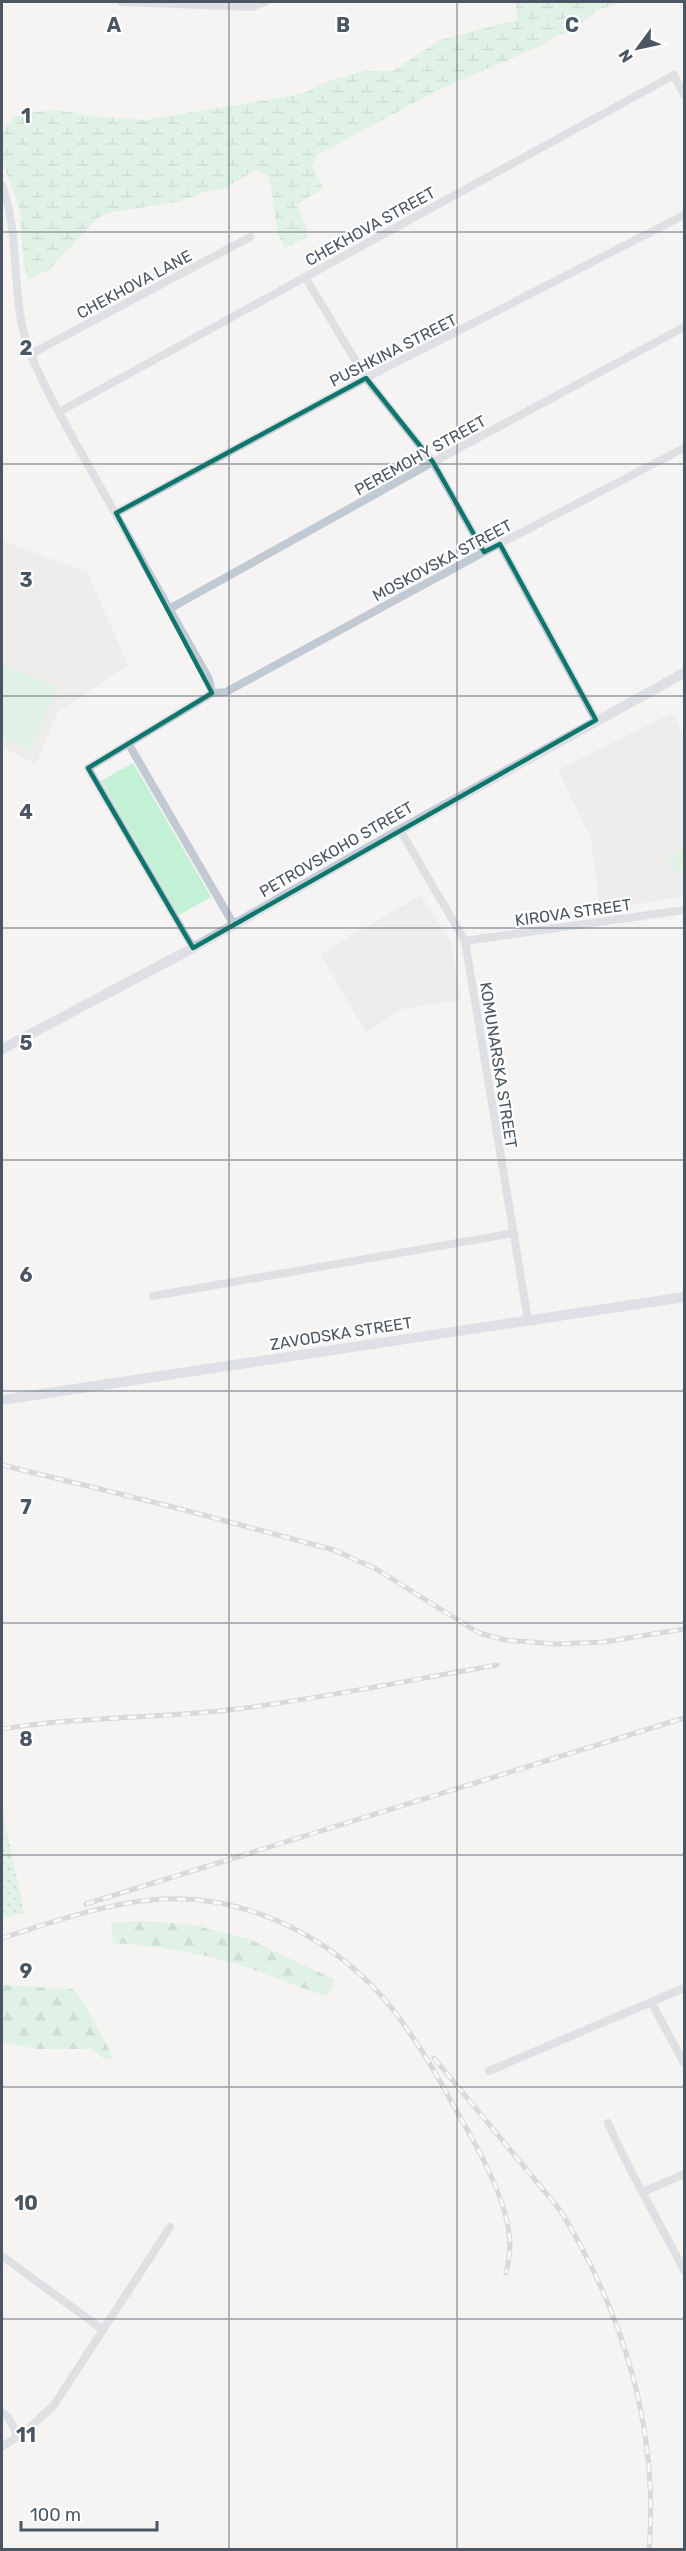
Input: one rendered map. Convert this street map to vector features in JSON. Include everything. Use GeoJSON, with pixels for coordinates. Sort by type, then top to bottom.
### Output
{"type":"FeatureCollection","features":[{"type":"Feature","properties":{"kind":"main road","name":"PETROVSKOHO STREET"},"geometry":{"type":"LineString","coordinates":[[2,1049],[193,948],[596,720],[684,673]]}},
{"type":"Feature","properties":{"kind":"main road","name":"ZAVODSKA STREET"},"geometry":{"type":"LineString","coordinates":[[2,1400],[684,1297]]}},
{"type":"Feature","properties":{"kind":"street"},"geometry":{"type":"LineString","coordinates":[[121,2],[252,7],[265,2]]}},
{"type":"Feature","properties":{"kind":"street","name":"CHEKHOVA STREET"},"geometry":{"type":"LineString","coordinates":[[59,412],[674,75],[684,95]]}},
{"type":"Feature","properties":{"kind":"street"},"geometry":{"type":"LineString","coordinates":[[2,185],[12,232],[18,309],[31,354],[59,412],[209,679],[212,693]]}},
{"type":"Feature","properties":{"kind":"street","name":"PUSHKINA STREET"},"geometry":{"type":"LineString","coordinates":[[116,513],[366,378],[684,215]]}},
{"type":"Feature","properties":{"kind":"street","name":"CHEKHOVA LANE"},"geometry":{"type":"LineString","coordinates":[[31,354],[250,237]]}},
{"type":"Feature","properties":{"kind":"street"},"geometry":{"type":"LineString","coordinates":[[305,277],[366,378],[433,462],[484,552]]}},
{"type":"Feature","properties":{"kind":"street","name":"PEREMOHY STREET"},"geometry":{"type":"LineString","coordinates":[[169,609],[433,462],[684,327]]}},
{"type":"Feature","properties":{"kind":"street","name":"MOSKOVSKA STREET"},"geometry":{"type":"LineString","coordinates":[[193,948],[88,768],[212,693],[226,692],[484,552],[684,448]]}},
{"type":"Feature","properties":{"kind":"street"},"geometry":{"type":"LineString","coordinates":[[500,544],[596,720]]}},
{"type":"Feature","properties":{"kind":"street"},"geometry":{"type":"LineString","coordinates":[[128,743],[234,925]]}},
{"type":"Feature","properties":{"kind":"street","name":"KOMUNARSKA STREET"},"geometry":{"type":"LineString","coordinates":[[400,830],[465,941],[528,1320]]}},
{"type":"Feature","properties":{"kind":"street","name":"KIROVA STREET"},"geometry":{"type":"LineString","coordinates":[[465,941],[684,910]]}},
{"type":"Feature","properties":{"kind":"street"},"geometry":{"type":"LineString","coordinates":[[153,1296],[514,1233]]}},
{"type":"Feature","properties":{"kind":"street"},"geometry":{"type":"LineString","coordinates":[[489,2072],[684,1988]]}},
{"type":"Feature","properties":{"kind":"street"},"geometry":{"type":"LineString","coordinates":[[651,2002],[684,2063]]}},
{"type":"Feature","properties":{"kind":"street"},"geometry":{"type":"LineString","coordinates":[[608,2123],[626,2163],[644,2192],[684,2270]]}},
{"type":"Feature","properties":{"kind":"street"},"geometry":{"type":"LineString","coordinates":[[644,2192],[684,2174]]}},
{"type":"Feature","properties":{"kind":"street"},"geometry":{"type":"LineString","coordinates":[[2,2447],[54,2405],[170,2227]]}},
{"type":"Feature","properties":{"kind":"street"},"geometry":{"type":"LineString","coordinates":[[2,2256],[102,2329]]}},
{"type":"Feature","properties":{"kind":"street"},"geometry":{"type":"LineString","coordinates":[[2,2412],[8,2417],[18,2436]]}},
{"type":"Feature","properties":{"kind":"highlighted area"},"geometry":{"type":"Polygon","coordinates":[[[366,378],[433,462],[484,552],[500,544],[596,720],[193,948],[88,768],[212,693],[116,513],[366,378]]]}},
{"type":"Feature","properties":{"kind":"shaded area"},"geometry":{"type":"Polygon","coordinates":[[[2,541],[87,572],[128,665],[58,712],[36,764],[2,747],[2,541]]]}},
{"type":"Feature","properties":{"kind":"shaded area"},"geometry":{"type":"Polygon","coordinates":[[[672,713],[684,736],[684,896],[600,911],[591,839],[558,770],[672,713]]]}},
{"type":"Feature","properties":{"kind":"shaded area"},"geometry":{"type":"Polygon","coordinates":[[[421,895],[451,942],[461,1000],[402,1009],[366,1032],[320,954],[421,895]]]}},
{"type":"Feature","properties":{"kind":"green space"},"geometry":{"type":"Polygon","coordinates":[[[516,2],[622,2],[598,10],[568,34],[559,34],[538,47],[438,90],[317,155],[312,166],[323,188],[296,205],[306,226],[307,237],[285,248],[278,231],[267,175],[256,170],[223,189],[201,193],[179,202],[111,212],[96,219],[50,269],[28,279],[24,266],[20,211],[2,159],[2,132],[14,117],[57,110],[100,117],[146,120],[302,94],[326,82],[365,71],[393,71],[440,40],[517,20],[516,2]]]}},
{"type":"Feature","properties":{"kind":"green space"},"geometry":{"type":"Polygon","coordinates":[[[2,663],[57,688],[30,750],[2,737],[2,663]]]}},
{"type":"Feature","properties":{"kind":"green space"},"geometry":{"type":"Polygon","coordinates":[[[133,763],[211,897],[179,915],[101,781],[133,763]]]}},
{"type":"Feature","properties":{"kind":"green space"},"geometry":{"type":"Polygon","coordinates":[[[684,849],[684,869],[674,873],[668,855],[684,849]]]}},
{"type":"Feature","properties":{"kind":"green space"},"geometry":{"type":"Polygon","coordinates":[[[2,1808],[24,1913],[2,1918],[2,1808]]]}},
{"type":"Feature","properties":{"kind":"green space"},"geometry":{"type":"Polygon","coordinates":[[[135,1921],[189,1924],[249,1939],[335,1980],[327,1996],[216,1958],[165,1948],[113,1943],[111,1923],[135,1921]]]}},
{"type":"Feature","properties":{"kind":"green space"},"geometry":{"type":"Polygon","coordinates":[[[2,1985],[73,1989],[85,2005],[113,2057],[106,2060],[91,2049],[37,2049],[2,2042],[2,1985]]]}},
{"type":"Feature","properties":{"kind":"railway"},"geometry":{"type":"LineString","coordinates":[[2,1465],[334,1550],[376,1569],[479,1633],[505,1640],[556,1644],[604,1642],[684,1629]]}},
{"type":"Feature","properties":{"kind":"railway"},"geometry":{"type":"LineString","coordinates":[[2,1729],[270,1705],[497,1665]]}},
{"type":"Feature","properties":{"kind":"railway"},"geometry":{"type":"LineString","coordinates":[[86,1904],[684,1718]]}},
{"type":"Feature","properties":{"kind":"railway"},"geometry":{"type":"LineString","coordinates":[[2,1938],[75,1915],[113,1906],[151,1900],[186,1899],[220,1903],[254,1912],[317,1941],[371,1985],[394,2011],[418,2044],[439,2079],[480,2153],[504,2210],[510,2249],[506,2273]]}},
{"type":"Feature","properties":{"kind":"railway"},"geometry":{"type":"LineString","coordinates":[[434,2058],[560,2210],[602,2289],[632,2373],[642,2416],[651,2505],[649,2550]]}}]}
